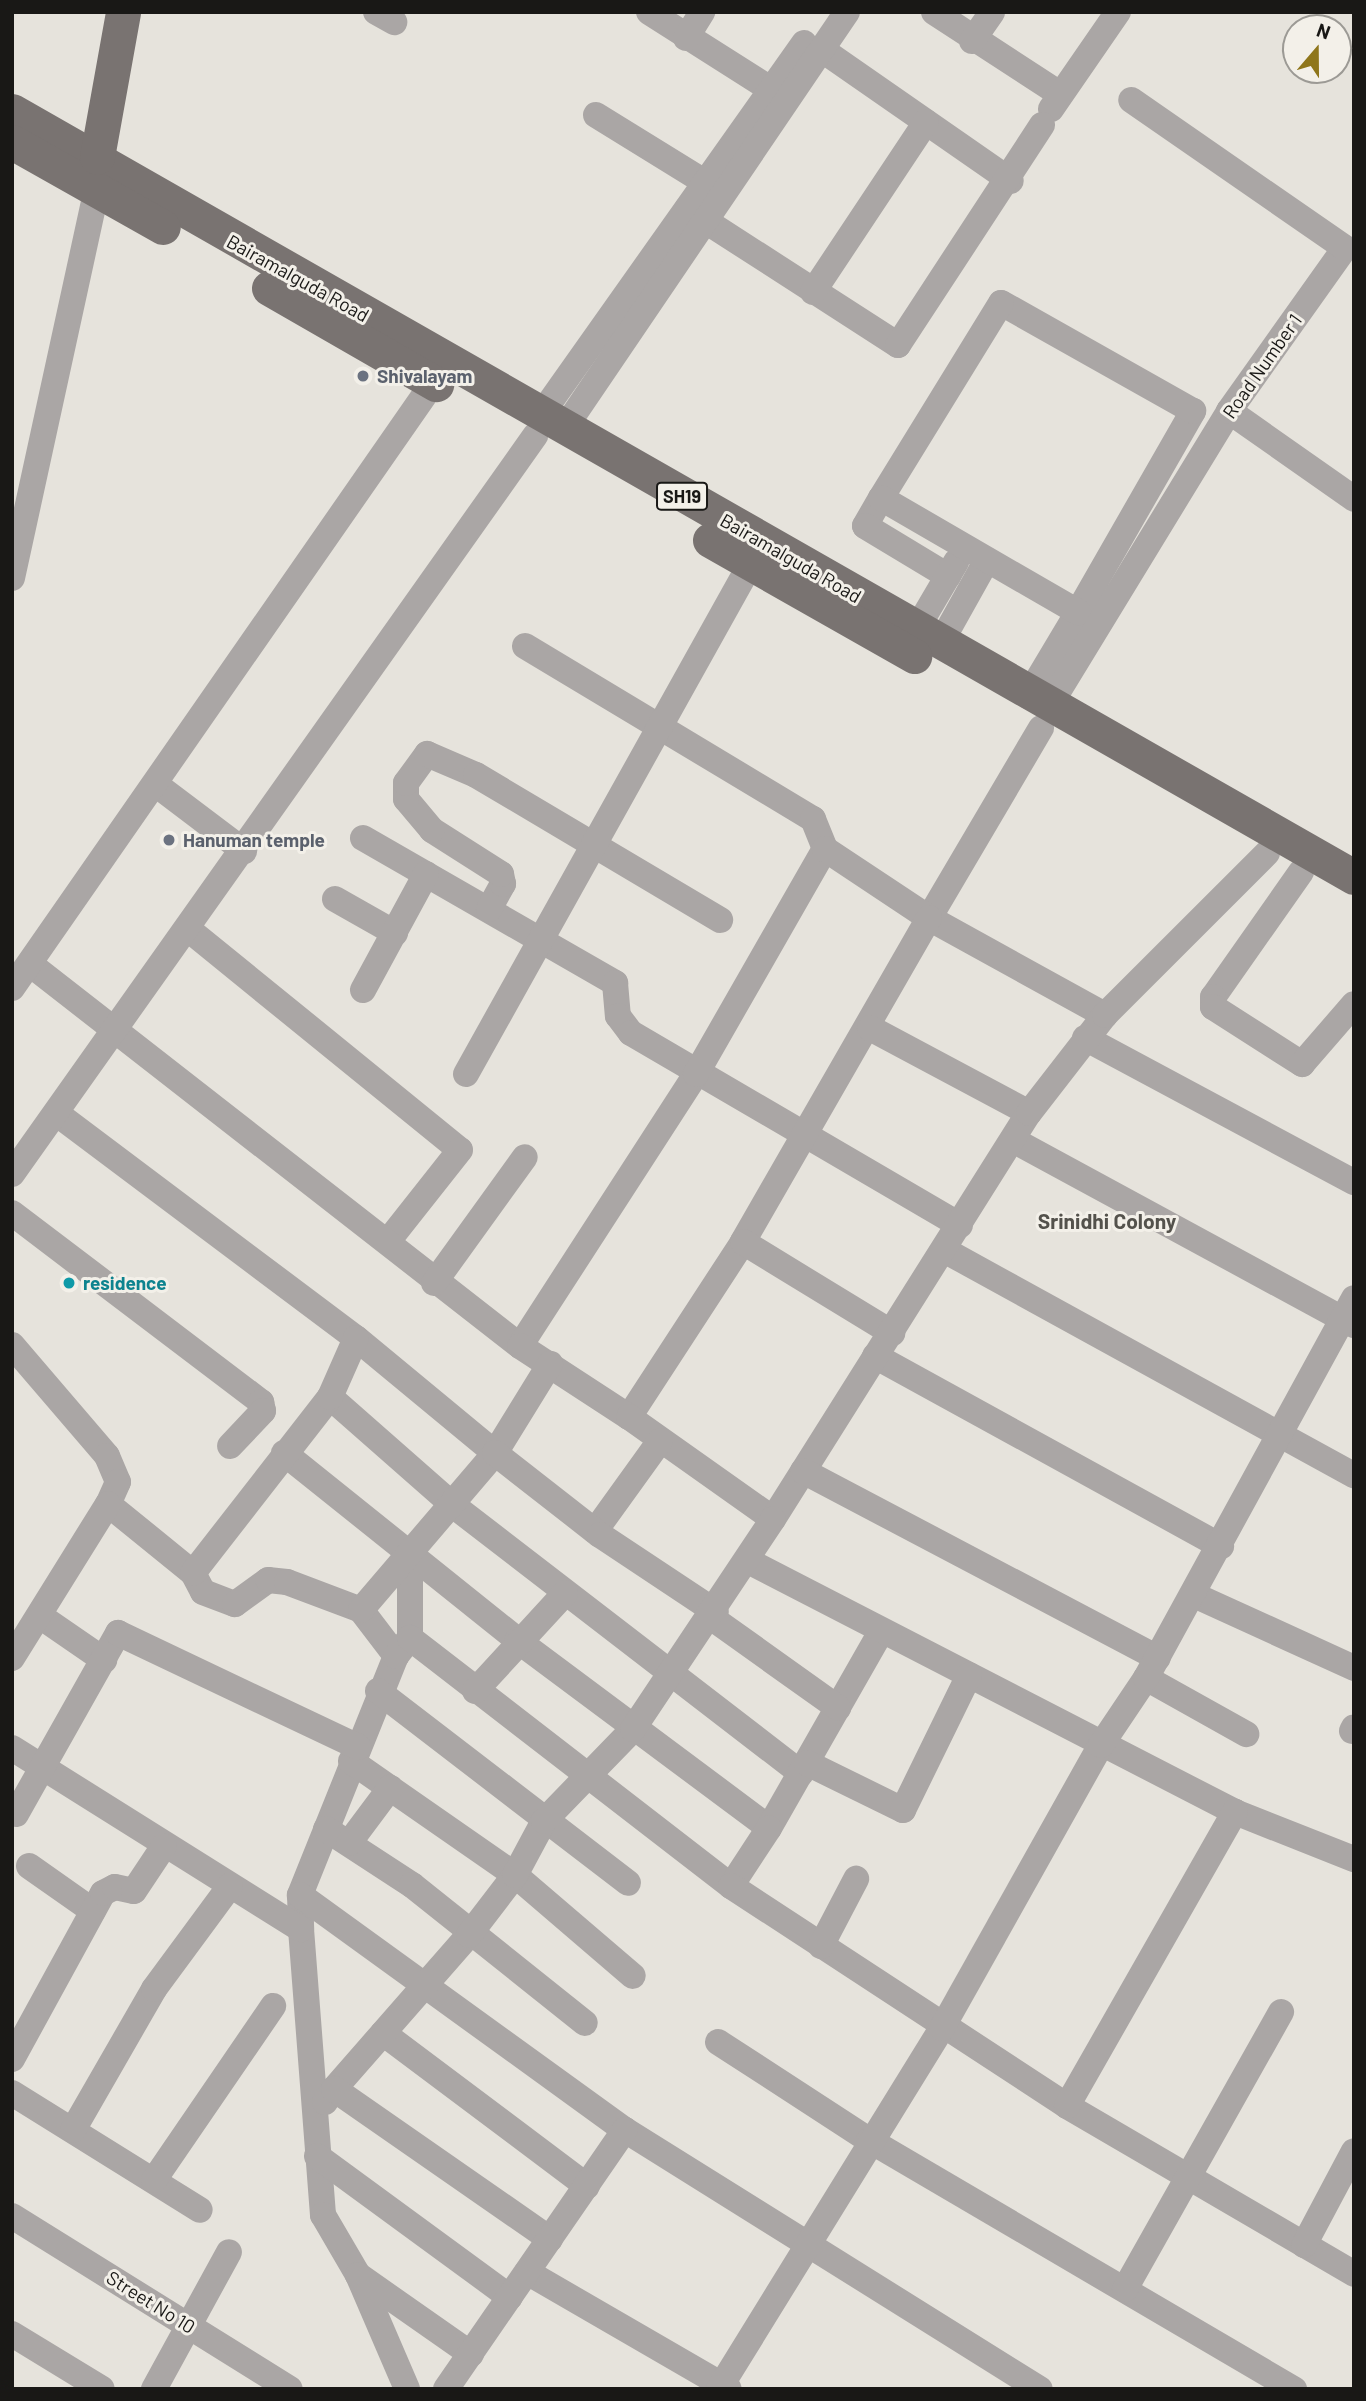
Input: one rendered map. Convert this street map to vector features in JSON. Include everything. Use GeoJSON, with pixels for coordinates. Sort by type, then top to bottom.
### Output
{"type":"FeatureCollection","features":[{"type":"Feature","properties":{"kind":"main road"},"geometry":{"type":"LineString","coordinates":[[97,173],[123,12]]}},
{"type":"Feature","properties":{"kind":"main road","name":"Bairamalguda Road"},"geometry":{"type":"LineString","coordinates":[[12,111],[97,173]]}},
{"type":"Feature","properties":{"kind":"main road","name":"Bairamalguda Road"},"geometry":{"type":"LineString","coordinates":[[15,150],[97,173],[169,205],[340,315],[433,383],[547,427]]}},
{"type":"Feature","properties":{"kind":"main road","name":"Bairamalguda Road"},"geometry":{"type":"LineString","coordinates":[[340,315],[547,427],[757,553],[1039,711],[1354,877]]}},
{"type":"Feature","properties":{"kind":"main road","name":"Bairamalguda Road"},"geometry":{"type":"LineString","coordinates":[[757,553],[928,637],[1039,711],[1267,853],[1354,901]]}},
{"type":"Feature","properties":{"kind":"street"},"geometry":{"type":"LineString","coordinates":[[649,12],[779,95]]}},
{"type":"Feature","properties":{"kind":"street"},"geometry":{"type":"LineString","coordinates":[[686,38],[702,12]]}},
{"type":"Feature","properties":{"kind":"street"},"geometry":{"type":"LineString","coordinates":[[12,1174],[696,216],[779,95],[825,12]]}},
{"type":"Feature","properties":{"kind":"street"},"geometry":{"type":"LineString","coordinates":[[696,216],[706,183],[821,49],[846,12]]}},
{"type":"Feature","properties":{"kind":"street"},"geometry":{"type":"LineString","coordinates":[[934,12],[972,41],[1060,94]]}},
{"type":"Feature","properties":{"kind":"street"},"geometry":{"type":"LineString","coordinates":[[972,41],[992,12]]}},
{"type":"Feature","properties":{"kind":"street"},"geometry":{"type":"LineString","coordinates":[[696,216],[898,345],[1011,181],[1060,94],[1118,12]]}},
{"type":"Feature","properties":{"kind":"street"},"geometry":{"type":"LineString","coordinates":[[821,49],[1011,181]]}},
{"type":"Feature","properties":{"kind":"street","name":"Road Number 1"},"geometry":{"type":"LineString","coordinates":[[1039,711],[1229,411],[1345,248],[1130,100]]}},
{"type":"Feature","properties":{"kind":"street"},"geometry":{"type":"LineString","coordinates":[[596,115],[706,183]]}},
{"type":"Feature","properties":{"kind":"street"},"geometry":{"type":"LineString","coordinates":[[814,292],[926,122]]}},
{"type":"Feature","properties":{"kind":"street"},"geometry":{"type":"LineString","coordinates":[[12,578],[97,173]]}},
{"type":"Feature","properties":{"kind":"street"},"geometry":{"type":"LineString","coordinates":[[629,1417],[743,1242],[870,1028],[1039,711],[1078,612],[1191,407],[1001,303],[865,526],[948,576]]}},
{"type":"Feature","properties":{"kind":"street"},"geometry":{"type":"LineString","coordinates":[[12,988],[158,786],[433,383]]}},
{"type":"Feature","properties":{"kind":"street"},"geometry":{"type":"LineString","coordinates":[[1229,411],[1354,499]]}},
{"type":"Feature","properties":{"kind":"street"},"geometry":{"type":"LineString","coordinates":[[881,498],[1078,612]]}},
{"type":"Feature","properties":{"kind":"street"},"geometry":{"type":"LineString","coordinates":[[928,637],[948,576],[964,547]]}},
{"type":"Feature","properties":{"kind":"street"},"geometry":{"type":"LineString","coordinates":[[466,1074],[597,845],[757,553]]}},
{"type":"Feature","properties":{"kind":"street"},"geometry":{"type":"LineString","coordinates":[[928,637],[987,560]]}},
{"type":"Feature","properties":{"kind":"street"},"geometry":{"type":"LineString","coordinates":[[525,646],[813,818],[825,849],[929,918],[1105,1015]]}},
{"type":"Feature","properties":{"kind":"street"},"geometry":{"type":"LineString","coordinates":[[489,909],[503,884],[501,874],[432,830],[409,806],[405,783],[427,754],[441,755],[720,920]]}},
{"type":"Feature","properties":{"kind":"street"},"geometry":{"type":"LineString","coordinates":[[158,786],[244,851]]}},
{"type":"Feature","properties":{"kind":"street"},"geometry":{"type":"LineString","coordinates":[[363,838],[544,939],[615,983],[618,1016],[631,1033],[805,1138],[960,1225]]}},
{"type":"Feature","properties":{"kind":"street"},"geometry":{"type":"LineString","coordinates":[[520,1346],[696,1074],[825,849]]}},
{"type":"Feature","properties":{"kind":"street"},"geometry":{"type":"LineString","coordinates":[[327,2100],[469,1935],[515,1875],[544,1821],[590,1780],[633,1729],[672,1675],[750,1562],[773,1519],[1029,1113],[1085,1038],[1267,853]]}},
{"type":"Feature","properties":{"kind":"street"},"geometry":{"type":"LineString","coordinates":[[1301,872],[1213,997],[1213,1007],[1302,1064],[1354,1004]]}},
{"type":"Feature","properties":{"kind":"street"},"geometry":{"type":"LineString","coordinates":[[363,990],[426,874]]}},
{"type":"Feature","properties":{"kind":"street"},"geometry":{"type":"LineString","coordinates":[[335,899],[395,933]]}},
{"type":"Feature","properties":{"kind":"street"},"geometry":{"type":"LineString","coordinates":[[188,929],[460,1150],[389,1240]]}},
{"type":"Feature","properties":{"kind":"street"},"geometry":{"type":"LineString","coordinates":[[30,964],[118,1027],[389,1240],[434,1283],[520,1346],[629,1417],[773,1519]]}},
{"type":"Feature","properties":{"kind":"street"},"geometry":{"type":"LineString","coordinates":[[870,1028],[1029,1113]]}},
{"type":"Feature","properties":{"kind":"street"},"geometry":{"type":"LineString","coordinates":[[1085,1038],[1354,1182]]}},
{"type":"Feature","properties":{"kind":"street"},"geometry":{"type":"LineString","coordinates":[[56,1113],[356,1338],[495,1453],[595,1531],[714,1615],[838,1708]]}},
{"type":"Feature","properties":{"kind":"street"},"geometry":{"type":"LineString","coordinates":[[527,2272],[723,2387],[804,2243],[942,2028],[1101,1745],[1152,1668],[1194,1595],[1350,1314],[1013,1140]]}},
{"type":"Feature","properties":{"kind":"street"},"geometry":{"type":"LineString","coordinates":[[434,1283],[525,1157]]}},
{"type":"Feature","properties":{"kind":"street"},"geometry":{"type":"LineString","coordinates":[[12,1213],[261,1402],[263,1411],[230,1446]]}},
{"type":"Feature","properties":{"kind":"street"},"geometry":{"type":"LineString","coordinates":[[743,1242],[892,1333]]}},
{"type":"Feature","properties":{"kind":"street"},"geometry":{"type":"LineString","coordinates":[[944,1250],[1354,1475]]}},
{"type":"Feature","properties":{"kind":"street"},"geometry":{"type":"LineString","coordinates":[[193,1573],[330,1397],[356,1338]]}},
{"type":"Feature","properties":{"kind":"street"},"geometry":{"type":"LineString","coordinates":[[12,1345],[107,1455],[118,1482],[108,1504],[12,1658]]}},
{"type":"Feature","properties":{"kind":"street"},"geometry":{"type":"LineString","coordinates":[[875,1356],[1221,1546]]}},
{"type":"Feature","properties":{"kind":"street"},"geometry":{"type":"LineString","coordinates":[[361,1610],[410,1552],[454,1506],[495,1453],[550,1364]]}},
{"type":"Feature","properties":{"kind":"street"},"geometry":{"type":"LineString","coordinates":[[330,1397],[454,1506],[565,1593],[672,1675],[804,1768],[903,1810],[969,1675]]}},
{"type":"Feature","properties":{"kind":"street"},"geometry":{"type":"LineString","coordinates":[[595,1531],[660,1441]]}},
{"type":"Feature","properties":{"kind":"street"},"geometry":{"type":"LineString","coordinates":[[284,1453],[517,1640],[769,1828]]}},
{"type":"Feature","properties":{"kind":"street"},"geometry":{"type":"LineString","coordinates":[[803,1471],[1152,1668],[1246,1734]]}},
{"type":"Feature","properties":{"kind":"street"},"geometry":{"type":"LineString","coordinates":[[108,1504],[193,1573],[203,1592],[223,1602],[235,1604],[275,1579],[361,1610],[403,1647],[475,1691],[731,1886],[942,2028],[1191,2182],[1354,2274]]}},
{"type":"Feature","properties":{"kind":"street"},"geometry":{"type":"LineString","coordinates":[[407,2389],[358,2274],[323,2215],[317,2157],[327,2100],[301,1929],[300,1895],[378,1691],[403,1647],[410,1552]]}},
{"type":"Feature","properties":{"kind":"street"},"geometry":{"type":"LineString","coordinates":[[750,1562],[881,1632],[1235,1812],[1354,1859]]}},
{"type":"Feature","properties":{"kind":"street"},"geometry":{"type":"LineString","coordinates":[[475,1691],[517,1640],[565,1593]]}},
{"type":"Feature","properties":{"kind":"street"},"geometry":{"type":"LineString","coordinates":[[1194,1595],[1354,1668]]}},
{"type":"Feature","properties":{"kind":"street"},"geometry":{"type":"LineString","coordinates":[[40,1616],[104,1660]]}},
{"type":"Feature","properties":{"kind":"street"},"geometry":{"type":"LineString","coordinates":[[731,1886],[769,1828],[881,1632]]}},
{"type":"Feature","properties":{"kind":"street"},"geometry":{"type":"LineString","coordinates":[[16,1814],[44,1769],[118,1633],[354,1754],[390,1788],[515,1875],[633,1976]]}},
{"type":"Feature","properties":{"kind":"street"},"geometry":{"type":"LineString","coordinates":[[378,1691],[628,1883]]}},
{"type":"Feature","properties":{"kind":"street"},"geometry":{"type":"LineString","coordinates":[[12,1748],[164,1846],[301,1929]]}},
{"type":"Feature","properties":{"kind":"street"},"geometry":{"type":"LineString","coordinates":[[349,1843],[390,1788]]}},
{"type":"Feature","properties":{"kind":"street"},"geometry":{"type":"LineString","coordinates":[[1067,2106],[1235,1812]]}},
{"type":"Feature","properties":{"kind":"street"},"geometry":{"type":"LineString","coordinates":[[326,1829],[349,1843],[585,2023]]}},
{"type":"Feature","properties":{"kind":"street"},"geometry":{"type":"LineString","coordinates":[[12,2059],[107,1889],[134,1891],[164,1846]]}},
{"type":"Feature","properties":{"kind":"street"},"geometry":{"type":"LineString","coordinates":[[29,1866],[93,1911]]}},
{"type":"Feature","properties":{"kind":"street"},"geometry":{"type":"LineString","coordinates":[[821,1946],[856,1879]]}},
{"type":"Feature","properties":{"kind":"street"},"geometry":{"type":"LineString","coordinates":[[72,2130],[153,1989],[230,1886]]}},
{"type":"Feature","properties":{"kind":"street"},"geometry":{"type":"LineString","coordinates":[[300,1895],[428,1984],[625,2130],[1040,2389]]}},
{"type":"Feature","properties":{"kind":"street"},"geometry":{"type":"LineString","coordinates":[[154,2180],[273,2006]]}},
{"type":"Feature","properties":{"kind":"street"},"geometry":{"type":"LineString","coordinates":[[1125,2289],[1191,2182],[1281,2012]]}},
{"type":"Feature","properties":{"kind":"street"},"geometry":{"type":"LineString","coordinates":[[383,2032],[587,2186]]}},
{"type":"Feature","properties":{"kind":"street"},"geometry":{"type":"LineString","coordinates":[[718,2042],[870,2140],[1294,2389]]}},
{"type":"Feature","properties":{"kind":"street"},"geometry":{"type":"LineString","coordinates":[[12,2093],[200,2210]]}},
{"type":"Feature","properties":{"kind":"street"},"geometry":{"type":"LineString","coordinates":[[327,2100],[550,2239]]}},
{"type":"Feature","properties":{"kind":"street"},"geometry":{"type":"LineString","coordinates":[[446,2389],[625,2130]]}},
{"type":"Feature","properties":{"kind":"street"},"geometry":{"type":"LineString","coordinates":[[1304,2245],[1354,2151]]}},
{"type":"Feature","properties":{"kind":"street"},"geometry":{"type":"LineString","coordinates":[[317,2157],[510,2297]]}},
{"type":"Feature","properties":{"kind":"street","name":"Street No 10"},"geometry":{"type":"LineString","coordinates":[[12,2216],[290,2389]]}},
{"type":"Feature","properties":{"kind":"street"},"geometry":{"type":"LineString","coordinates":[[154,2389],[229,2252]]}},
{"type":"Feature","properties":{"kind":"street"},"geometry":{"type":"LineString","coordinates":[[358,2274],[471,2354]]}},
{"type":"Feature","properties":{"kind":"street"},"geometry":{"type":"LineString","coordinates":[[12,2334],[102,2389]]}},
{"type":"Feature","properties":{"kind":"place","name":"Shivalayam"},"geometry":{"type":"Point","coordinates":[363,376]}},
{"type":"Feature","properties":{"kind":"place","name":"Hanuman temple"},"geometry":{"type":"Point","coordinates":[169,840]}},
{"type":"Feature","properties":{"kind":"place","name":"residence"},"geometry":{"type":"Point","coordinates":[69,1283]}},
{"type":"Feature","properties":{"kind":"district","name":"Srinidhi Colony"},"geometry":{"type":"Point","coordinates":[1107,1221]}}]}
